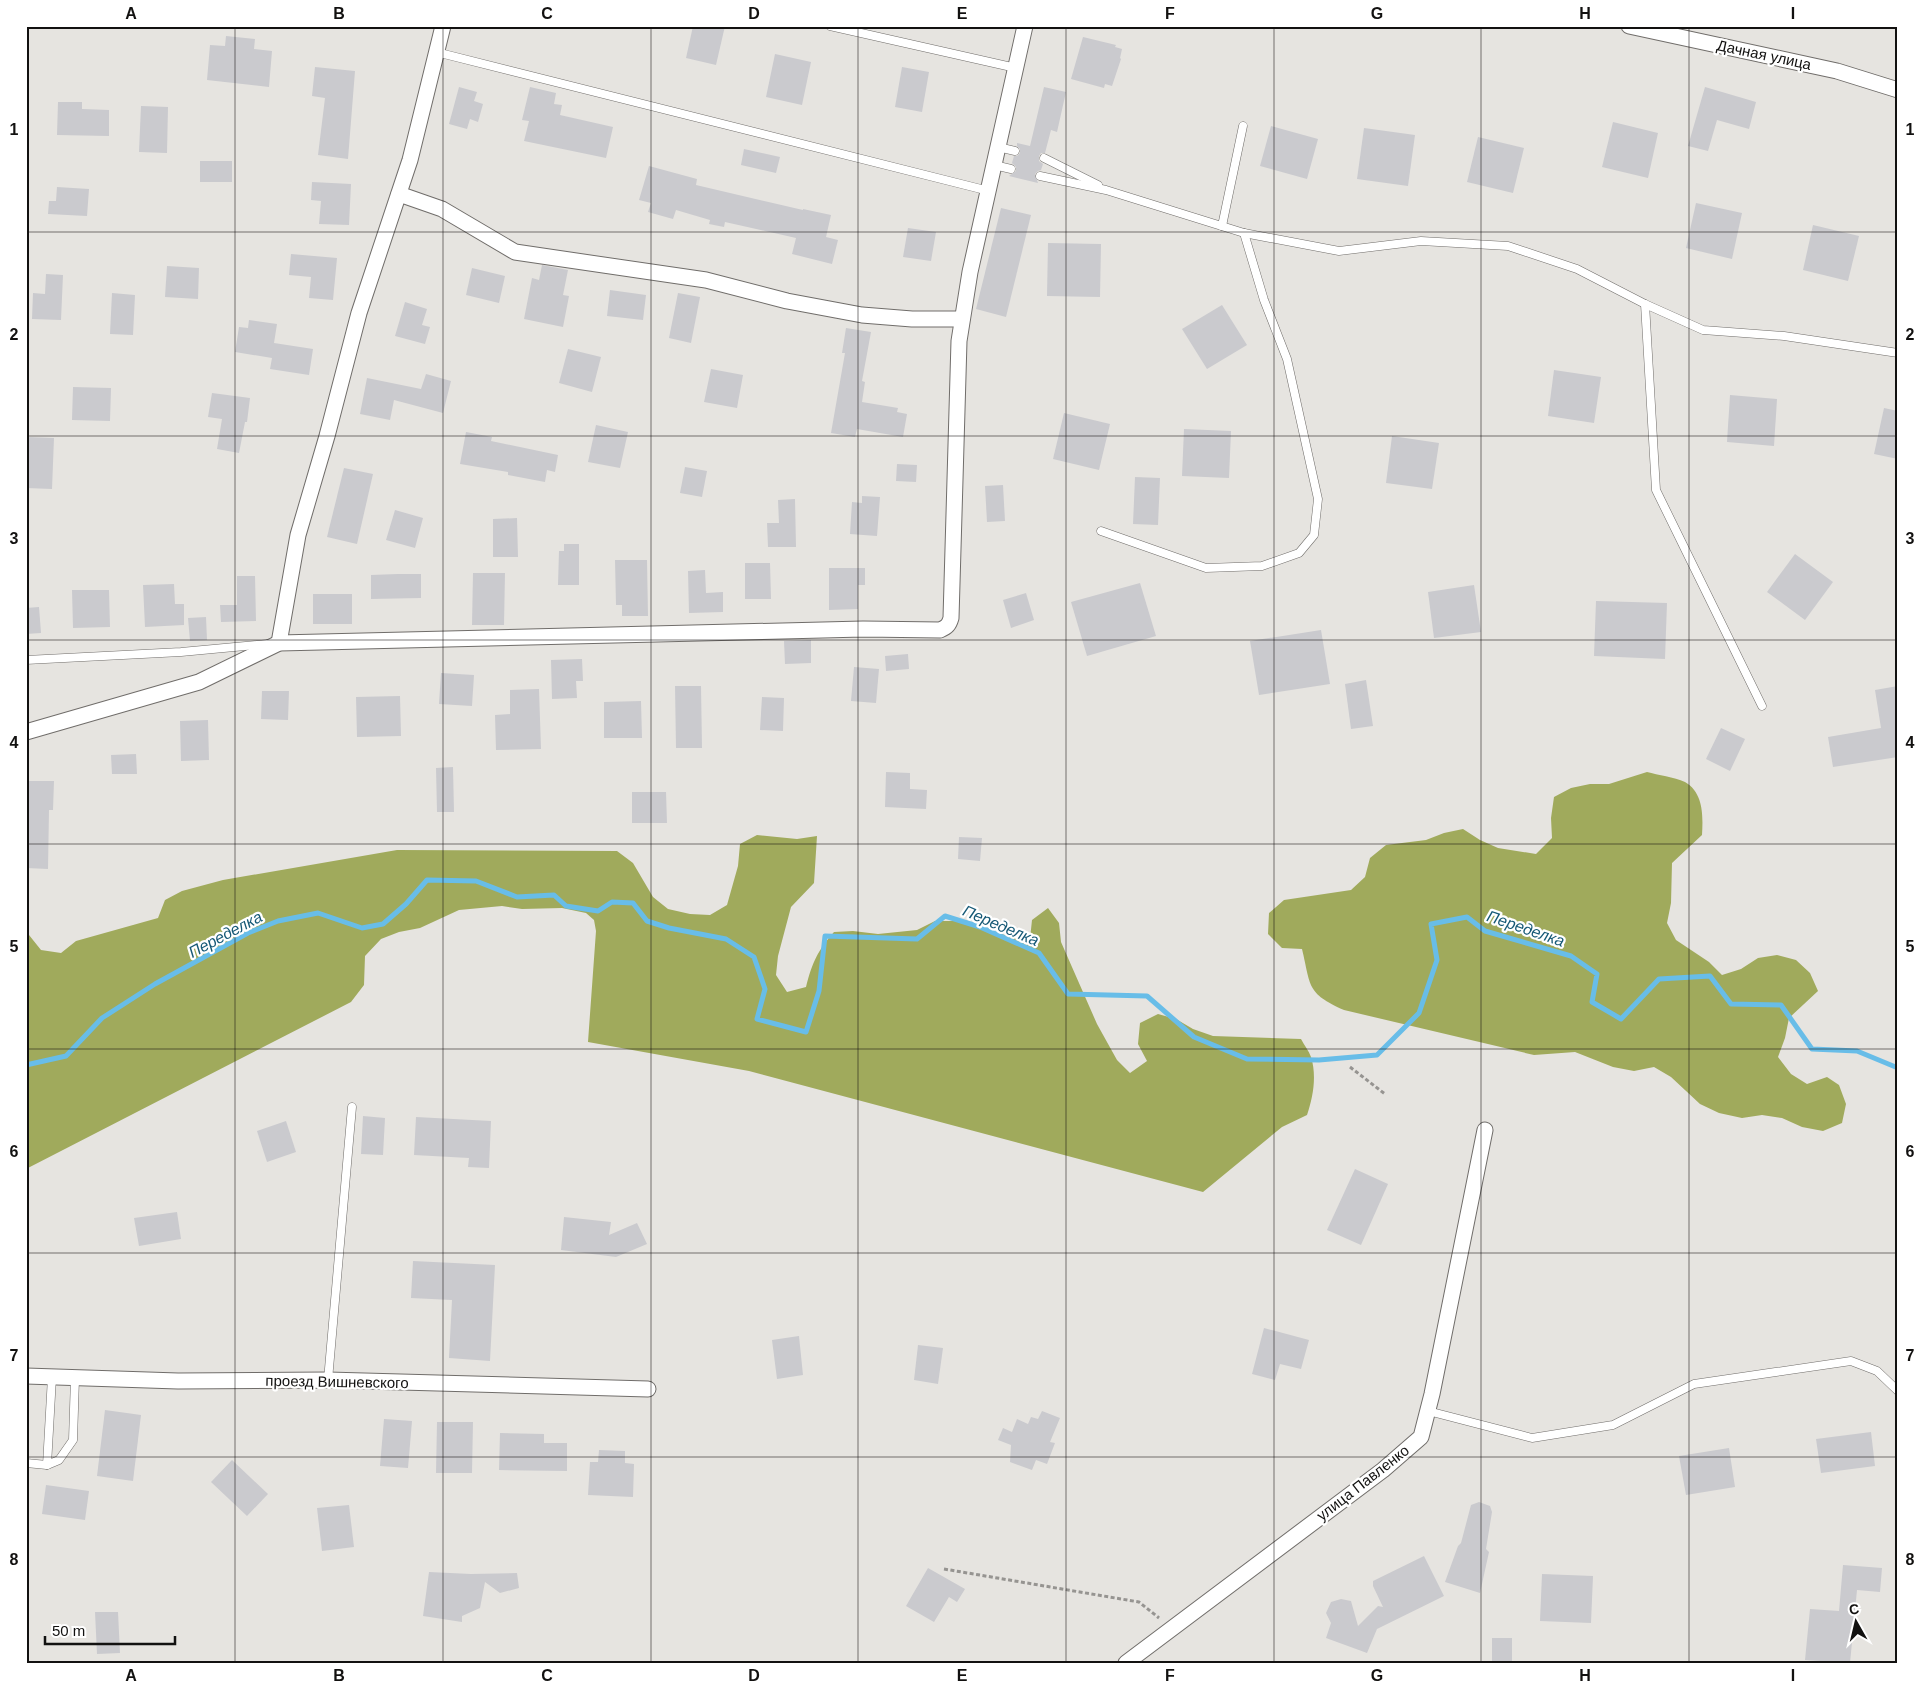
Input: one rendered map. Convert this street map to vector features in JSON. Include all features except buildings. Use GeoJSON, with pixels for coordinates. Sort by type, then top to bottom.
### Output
{"type":"FeatureCollection","features":[{"type":"Feature","properties":{"kind":"street"},"geometry":{"type":"LineString","coordinates":[[279,643],[298,535],[327,436],[359,313],[410,160],[443,26]]}},
{"type":"Feature","properties":{"kind":"street"},"geometry":{"type":"LineString","coordinates":[[26,732],[199,682],[279,643],[863,629],[940,630],[946,628],[951,618],[959,342],[962,319],[970,272],[1025,26]]}},
{"type":"Feature","properties":{"kind":"street","name":"Дачная улица"},"geometry":{"type":"LineString","coordinates":[[1629,26],[1837,71],[1898,90]]}},
{"type":"Feature","properties":{"kind":"street"},"geometry":{"type":"LineString","coordinates":[[399,194],[442,209],[515,252],[706,280],[787,301],[862,315],[912,319],[962,319]]}},
{"type":"Feature","properties":{"kind":"street","name":"улица Павленко"},"geometry":{"type":"LineString","coordinates":[[1126,1663],[1383,1470],[1421,1437],[1428,1411],[1485,1130]]}},
{"type":"Feature","properties":{"kind":"street","name":"проезд Вишневского"},"geometry":{"type":"LineString","coordinates":[[26,1376],[178,1381],[328,1380],[648,1389]]}},
{"type":"Feature","properties":{"kind":"lane"},"geometry":{"type":"LineString","coordinates":[[830,26],[1016,68]]}},
{"type":"Feature","properties":{"kind":"lane"},"geometry":{"type":"LineString","coordinates":[[436,52],[988,191]]}},
{"type":"Feature","properties":{"kind":"lane"},"geometry":{"type":"LineString","coordinates":[[1222,226],[1243,126]]}},
{"type":"Feature","properties":{"kind":"lane"},"geometry":{"type":"LineString","coordinates":[[998,147],[1015,151]]}},
{"type":"Feature","properties":{"kind":"lane"},"geometry":{"type":"LineString","coordinates":[[1044,158],[1106,190]]}},
{"type":"Feature","properties":{"kind":"lane"},"geometry":{"type":"LineString","coordinates":[[994,165],[1011,169]]}},
{"type":"Feature","properties":{"kind":"lane"},"geometry":{"type":"LineString","coordinates":[[1040,176],[1106,190],[1244,233],[1339,251],[1421,241],[1508,246],[1577,269],[1645,304],[1703,330],[1784,336],[1898,353]]}},
{"type":"Feature","properties":{"kind":"lane"},"geometry":{"type":"LineString","coordinates":[[1101,531],[1206,568],[1262,566],[1300,553],[1314,535],[1318,499],[1287,358],[1264,300],[1244,233]]}},
{"type":"Feature","properties":{"kind":"lane"},"geometry":{"type":"LineString","coordinates":[[1645,304],[1656,490],[1762,706]]}},
{"type":"Feature","properties":{"kind":"lane"},"geometry":{"type":"LineString","coordinates":[[26,660],[181,652],[279,643]]}},
{"type":"Feature","properties":{"kind":"lane"},"geometry":{"type":"LineString","coordinates":[[328,1380],[352,1106]]}},
{"type":"Feature","properties":{"kind":"lane"},"geometry":{"type":"LineString","coordinates":[[1428,1411],[1532,1438],[1613,1425],[1694,1384],[1851,1361],[1877,1372],[1898,1391]]}},
{"type":"Feature","properties":{"kind":"lane"},"geometry":{"type":"LineString","coordinates":[[47,1465],[52,1377]]}},
{"type":"Feature","properties":{"kind":"lane"},"geometry":{"type":"LineString","coordinates":[[26,1463],[47,1465],[59,1460],[73,1440],[75,1378]]}},
{"type":"Feature","properties":{"kind":"path"},"geometry":{"type":"LineString","coordinates":[[1350,1067],[1385,1094]]}},
{"type":"Feature","properties":{"kind":"path"},"geometry":{"type":"LineString","coordinates":[[944,1569],[1139,1602],[1171,1628]]}},
{"type":"Feature","properties":{"kind":"green space"},"geometry":{"type":"Polygon","coordinates":[[[1647,772],[1685,782],[1696,792],[1701,806],[1702,835],[1672,863],[1671,903],[1667,923],[1676,940],[1709,962],[1722,975],[1741,969],[1758,958],[1777,955],[1796,960],[1810,973],[1818,991],[1789,1018],[1785,1038],[1778,1057],[1791,1074],[1807,1084],[1827,1077],[1839,1085],[1846,1104],[1842,1123],[1823,1131],[1802,1127],[1782,1118],[1762,1115],[1742,1118],[1719,1113],[1700,1104],[1671,1077],[1654,1067],[1634,1071],[1613,1067],[1575,1052],[1534,1055],[1344,1010],[1316,993],[1309,980],[1302,949],[1282,948],[1268,934],[1269,913],[1284,900],[1351,890],[1365,877],[1370,858],[1386,845],[1426,840],[1444,833],[1463,829],[1480,840],[1498,848],[1536,854],[1552,838],[1551,818],[1554,797],[1571,788],[1590,784],[1609,784],[1647,772]]]}},
{"type":"Feature","properties":{"kind":"green space"},"geometry":{"type":"Polygon","coordinates":[[[757,835],[797,839],[817,836],[814,883],[791,907],[778,956],[776,975],[787,992],[806,987],[816,957],[834,932],[853,931],[878,934],[917,930],[935,921],[955,921],[1012,937],[1030,939],[1032,920],[1048,908],[1059,923],[1061,942],[1097,1024],[1117,1060],[1130,1073],[1147,1061],[1138,1044],[1140,1023],[1158,1014],[1176,1019],[1193,1029],[1213,1036],[1301,1039],[1310,1055],[1314,1072],[1311,1101],[1307,1115],[1282,1127],[1203,1192],[749,1071],[588,1042],[596,931],[594,920],[586,913],[562,908],[522,909],[502,906],[459,910],[420,928],[399,932],[381,939],[365,956],[364,985],[351,1002],[26,1169],[26,934],[29,935],[41,950],[61,953],[76,941],[158,918],[165,900],[182,891],[223,880],[397,850],[617,851],[633,863],[653,897],[668,909],[690,914],[710,915],[727,905],[738,866],[740,844],[757,835]]]}},
{"type":"Feature","properties":{"kind":"waterway","name":"Переделка"},"geometry":{"type":"LineString","coordinates":[[26,1065],[66,1056],[102,1018],[155,984],[248,933],[278,921],[318,913],[362,928],[383,924],[406,904],[427,880],[476,881],[517,897],[554,895],[566,906],[598,911],[612,902],[633,903],[647,921],[669,928],[726,939],[754,957],[765,989],[757,1019],[806,1032],[819,991],[825,936],[917,939],[945,916],[980,927],[1039,953],[1068,994],[1147,996],[1194,1037],[1247,1059],[1319,1060],[1377,1055],[1419,1013],[1437,960],[1431,924],[1467,917],[1485,931],[1571,956],[1597,974],[1592,1002],[1621,1019],[1659,979],[1710,976],[1731,1004],[1781,1005],[1812,1049],[1857,1051],[1898,1068]]}}]}
